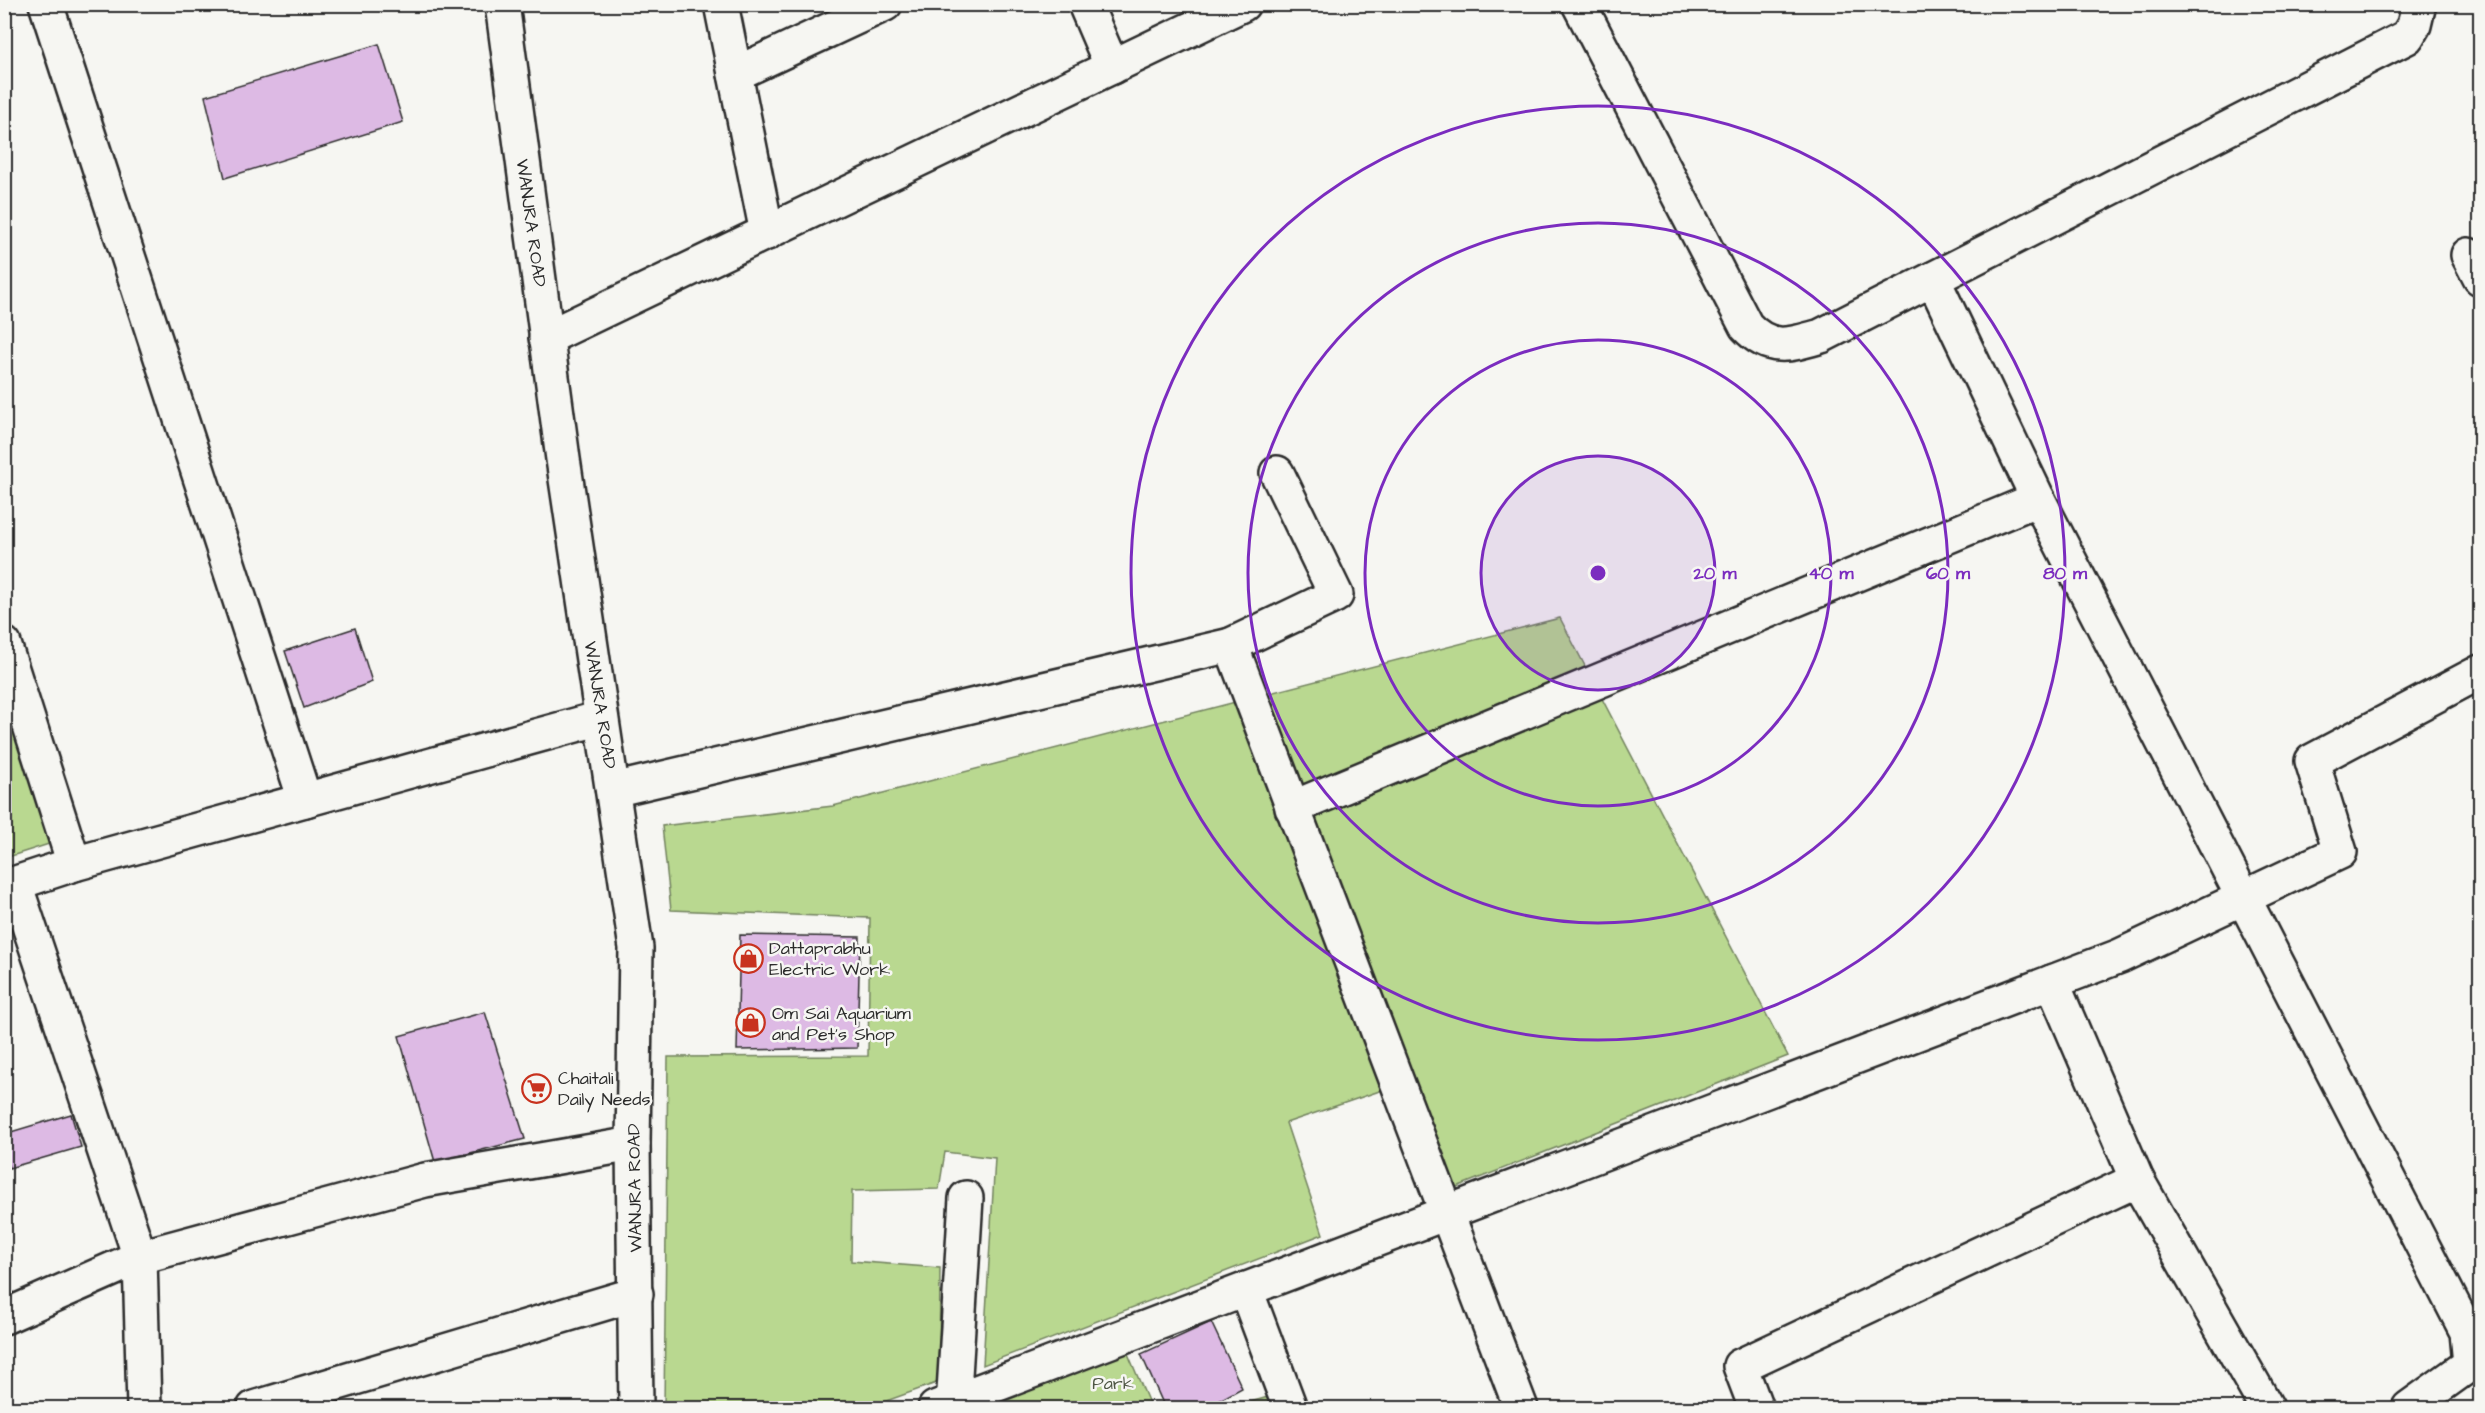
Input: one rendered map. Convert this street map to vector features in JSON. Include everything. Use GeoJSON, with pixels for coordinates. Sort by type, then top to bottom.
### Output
{"type":"FeatureCollection","features":[{"type":"Feature","properties":{"kind":"street"},"geometry":{"type":"LineString","coordinates":[[45,4],[305,800]]}},
{"type":"Feature","properties":{"kind":"street","name":"WANJRA ROAD"},"geometry":{"type":"LineString","coordinates":[[502,4],[546,338],[636,948],[633,1144],[636,1408]]}},
{"type":"Feature","properties":{"kind":"street"},"geometry":{"type":"LineString","coordinates":[[721,4],[767,232]]}},
{"type":"Feature","properties":{"kind":"street"},"geometry":{"type":"LineString","coordinates":[[735,74],[885,4]]}},
{"type":"Feature","properties":{"kind":"street"},"geometry":{"type":"LineString","coordinates":[[1085,4],[1112,67]]}},
{"type":"Feature","properties":{"kind":"street"},"geometry":{"type":"LineString","coordinates":[[1579,4],[1746,326],[1758,339],[1778,345],[1796,344],[1821,336],[2407,37],[2414,25],[2419,4]]}},
{"type":"Feature","properties":{"kind":"street"},"geometry":{"type":"LineString","coordinates":[[546,338],[1241,5]]}},
{"type":"Feature","properties":{"kind":"street"},"geometry":{"type":"LineString","coordinates":[[1933,279],[2038,499],[2467,1332],[2470,1364],[2409,1408]]}},
{"type":"Feature","properties":{"kind":"street"},"geometry":{"type":"LineString","coordinates":[[613,790],[1231,645],[1336,595],[1277,473]]}},
{"type":"Feature","properties":{"kind":"street"},"geometry":{"type":"LineString","coordinates":[[1292,808],[2038,499]]}},
{"type":"Feature","properties":{"kind":"street"},"geometry":{"type":"LineString","coordinates":[[4,644],[74,864]]}},
{"type":"Feature","properties":{"kind":"street"},"geometry":{"type":"LineString","coordinates":[[1231,645],[1445,1214],[1521,1408]]}},
{"type":"Feature","properties":{"kind":"street"},"geometry":{"type":"LineString","coordinates":[[966,1198],[947,1406],[2120,956],[2340,852],[2312,761],[2480,673]]}},
{"type":"Feature","properties":{"kind":"street"},"geometry":{"type":"LineString","coordinates":[[144,1408],[140,1257],[10,886],[74,864],[602,718]]}},
{"type":"Feature","properties":{"kind":"street"},"geometry":{"type":"LineString","coordinates":[[2052,982],[2137,1180],[2267,1408]]}},
{"type":"Feature","properties":{"kind":"street"},"geometry":{"type":"LineString","coordinates":[[4,1317],[140,1257],[425,1180],[633,1144]]}},
{"type":"Feature","properties":{"kind":"street"},"geometry":{"type":"LineString","coordinates":[[1756,1408],[1740,1366],[2137,1180]]}},
{"type":"Feature","properties":{"kind":"street"},"geometry":{"type":"LineString","coordinates":[[1246,1290],[1290,1408]]}},
{"type":"Feature","properties":{"kind":"street"},"geometry":{"type":"LineString","coordinates":[[254,1408],[636,1294]]}},
{"type":"Feature","properties":{"kind":"green space"},"geometry":{"type":"Polygon","coordinates":[[[1560,618],[1788,1056],[1449,1190],[1406,1082],[1286,1123],[1323,1234],[983,1365],[995,1158],[945,1152],[939,1189],[852,1191],[851,1261],[940,1268],[939,1382],[867,1408],[664,1408],[668,1057],[868,1056],[870,918],[671,910],[662,826],[833,806],[1560,618]]]}},
{"type":"Feature","properties":{"kind":"green space"},"geometry":{"type":"Polygon","coordinates":[[[4,691],[49,844],[5,858],[4,858],[4,691]]]}},
{"type":"Feature","properties":{"kind":"green space","name":"Park"},"geometry":{"type":"Polygon","coordinates":[[[1126,1349],[1151,1408],[982,1408],[982,1407],[1126,1349]]]}},
{"type":"Feature","properties":{"kind":"green space"},"geometry":{"type":"Polygon","coordinates":[[[1268,1397],[1272,1408],[1230,1408],[1268,1397]]]}},
{"type":"Feature","properties":{"kind":"building"},"geometry":{"type":"Polygon","coordinates":[[[379,44],[403,122],[225,178],[205,96],[379,44]]]}},
{"type":"Feature","properties":{"kind":"building"},"geometry":{"type":"Polygon","coordinates":[[[355,628],[372,682],[304,708],[285,651],[355,628]]]}},
{"type":"Feature","properties":{"kind":"building"},"geometry":{"type":"Polygon","coordinates":[[[740,935],[860,937],[857,1048],[737,1050],[740,935]]]}},
{"type":"Feature","properties":{"kind":"building"},"geometry":{"type":"Polygon","coordinates":[[[485,1012],[525,1139],[435,1162],[399,1036],[485,1012]]]}},
{"type":"Feature","properties":{"kind":"building"},"geometry":{"type":"Polygon","coordinates":[[[71,1114],[81,1147],[9,1168],[4,1152],[4,1134],[71,1114]]]}},
{"type":"Feature","properties":{"kind":"building"},"geometry":{"type":"Polygon","coordinates":[[[1211,1322],[1242,1388],[1205,1408],[1165,1408],[1141,1354],[1211,1322]]]}},
{"type":"Feature","properties":{"kind":"place","name":"Dattaprabhu Electric Work"},"geometry":{"type":"Point","coordinates":[748,958]}},
{"type":"Feature","properties":{"kind":"place","name":"Om Sai Aquarium and Pet's Shop"},"geometry":{"type":"Point","coordinates":[751,1023]}},
{"type":"Feature","properties":{"kind":"place","name":"Chaitali Daily Needs"},"geometry":{"type":"Point","coordinates":[537,1088]}}]}
